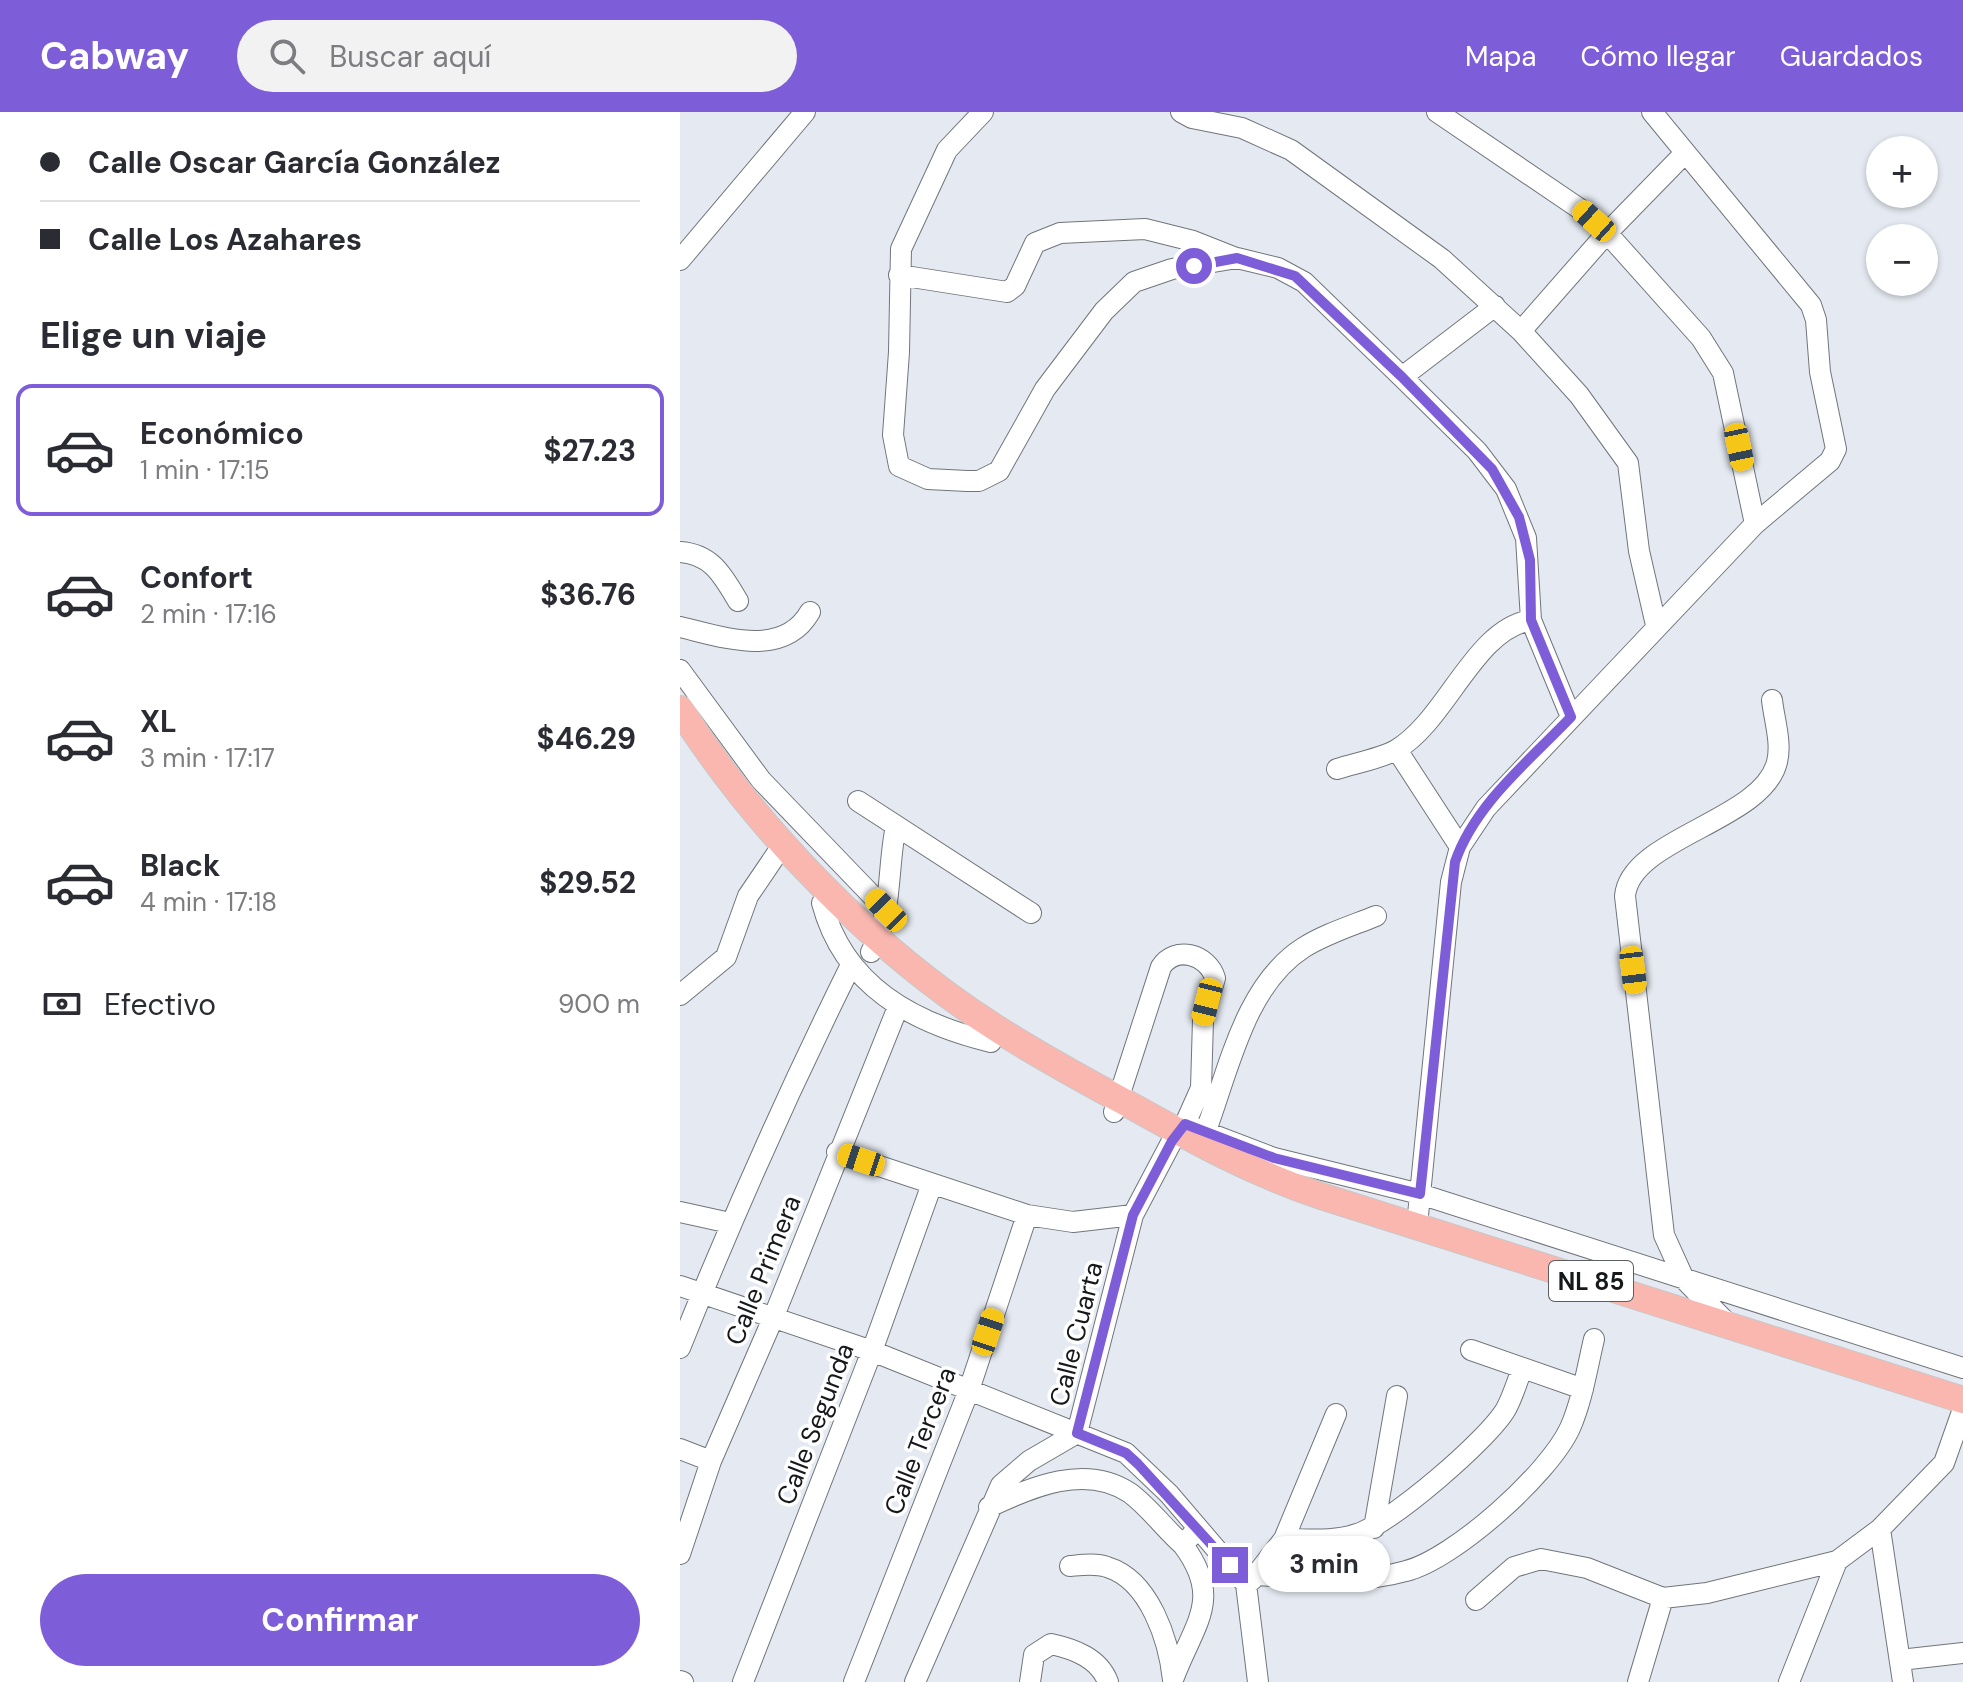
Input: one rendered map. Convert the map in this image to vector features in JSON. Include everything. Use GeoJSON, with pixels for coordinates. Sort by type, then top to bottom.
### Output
{"type":"FeatureCollection","features":[{"type":"Feature","properties":{"kind":"main road","name":"NL 85"},"geometry":{"type":"LineString","coordinates":[[680,709],[714,760],[822,903],[867,951],[991,1042],[1036,1071],[1194,1140],[1277,1182],[1963,1400]]}},
{"type":"Feature","properties":{"kind":"main road","name":"NL 85"},"geometry":{"type":"LineString","coordinates":[[680,732],[721,789],[780,848],[867,951],[993,1026],[1117,1106]]}},
{"type":"Feature","properties":{"kind":"street"},"geometry":{"type":"LineString","coordinates":[[680,260],[805,112]]}},
{"type":"Feature","properties":{"kind":"street"},"geometry":{"type":"LineString","coordinates":[[983,112],[947,150],[901,249],[899,352],[893,435],[899,466],[928,479],[979,481],[999,471],[1045,389],[1120,293],[1148,275],[1237,258]]}},
{"type":"Feature","properties":{"kind":"street"},"geometry":{"type":"LineString","coordinates":[[1181,112],[1192,118],[1247,120],[1442,259],[1521,331],[1579,395],[1628,463],[1639,551],[1656,625]]}},
{"type":"Feature","properties":{"kind":"street"},"geometry":{"type":"LineString","coordinates":[[1437,112],[1557,192],[1607,233],[1688,321],[1713,354],[1728,395],[1755,524]]}},
{"type":"Feature","properties":{"kind":"street"},"geometry":{"type":"LineString","coordinates":[[1417,1225],[1451,882],[1460,847],[1486,808],[1656,625],[1755,524],[1830,461],[1837,442],[1820,372],[1816,320],[1811,305],[1652,112]]}},
{"type":"Feature","properties":{"kind":"street"},"geometry":{"type":"LineString","coordinates":[[1521,331],[1607,233],[1685,153]]}},
{"type":"Feature","properties":{"kind":"street"},"geometry":{"type":"LineString","coordinates":[[899,275],[1007,292],[1015,286],[1035,243],[1050,235],[1073,231],[1145,229],[1193,241],[1295,276],[1477,451],[1506,489],[1526,538],[1531,620],[1571,717]]}},
{"type":"Feature","properties":{"kind":"street"},"geometry":{"type":"LineString","coordinates":[[1402,377],[1495,306]]}},
{"type":"Feature","properties":{"kind":"street"},"geometry":{"type":"LineString","coordinates":[[680,552],[704,556],[712,562],[738,601]]}},
{"type":"Feature","properties":{"kind":"street"},"geometry":{"type":"LineString","coordinates":[[680,627],[749,641],[781,639],[801,628],[810,612]]}},
{"type":"Feature","properties":{"kind":"street"},"geometry":{"type":"LineString","coordinates":[[1337,769],[1397,750],[1445,701],[1498,635],[1512,624],[1531,620]]}},
{"type":"Feature","properties":{"kind":"street"},"geometry":{"type":"LineString","coordinates":[[680,670],[761,780],[886,910]]}},
{"type":"Feature","properties":{"kind":"street"},"geometry":{"type":"LineString","coordinates":[[1728,1324],[1684,1279],[1664,1235],[1626,911],[1626,885],[1641,864],[1767,784],[1778,759],[1772,700]]}},
{"type":"Feature","properties":{"kind":"street"},"geometry":{"type":"LineString","coordinates":[[1397,750],[1460,847]]}},
{"type":"Feature","properties":{"kind":"street"},"geometry":{"type":"LineString","coordinates":[[858,801],[1031,913]]}},
{"type":"Feature","properties":{"kind":"street"},"geometry":{"type":"LineString","coordinates":[[680,1348],[730,1223],[813,1038],[867,951],[886,910],[888,860],[896,826]]}},
{"type":"Feature","properties":{"kind":"street"},"geometry":{"type":"LineString","coordinates":[[680,995],[726,957],[748,896],[780,848]]}},
{"type":"Feature","properties":{"kind":"street"},"geometry":{"type":"LineString","coordinates":[[1194,1140],[1247,1021],[1272,978],[1301,949],[1376,916]]}},
{"type":"Feature","properties":{"kind":"street"},"geometry":{"type":"LineString","coordinates":[[867,951],[898,1007],[935,1027],[991,1042]]}},
{"type":"Feature","properties":{"kind":"street"},"geometry":{"type":"LineString","coordinates":[[1117,1106],[1161,967],[1171,956],[1184,953],[1204,961],[1215,978],[1203,1020],[1201,1088],[1194,1140]]}},
{"type":"Feature","properties":{"kind":"street","name":"Calle Primera"},"geometry":{"type":"LineString","coordinates":[[680,1554],[711,1461],[774,1316],[837,1152],[898,1007]]}},
{"type":"Feature","properties":{"kind":"street"},"geometry":{"type":"LineString","coordinates":[[1194,1140],[1420,1194],[1963,1368]]}},
{"type":"Feature","properties":{"kind":"street","name":"Calle Cuarta"},"geometry":{"type":"LineString","coordinates":[[915,1682],[1001,1485],[1077,1433],[1133,1215],[1194,1140]]}},
{"type":"Feature","properties":{"kind":"street"},"geometry":{"type":"LineString","coordinates":[[837,1152],[1027,1215],[1073,1222],[1133,1215]]}},
{"type":"Feature","properties":{"kind":"street","name":"Calle Segunda"},"geometry":{"type":"LineString","coordinates":[[743,1682],[872,1351],[932,1184]]}},
{"type":"Feature","properties":{"kind":"street"},"geometry":{"type":"LineString","coordinates":[[680,1212],[730,1223]]}},
{"type":"Feature","properties":{"kind":"street","name":"Calle Tercera"},"geometry":{"type":"LineString","coordinates":[[854,1682],[969,1390],[1027,1215]]}},
{"type":"Feature","properties":{"kind":"street"},"geometry":{"type":"LineString","coordinates":[[680,1286],[872,1351],[1126,1453],[1155,1478],[1198,1528],[1252,1579],[1362,1580],[1409,1571],[1426,1563],[1479,1526],[1545,1468],[1570,1427],[1583,1389],[1594,1339]]}},
{"type":"Feature","properties":{"kind":"street"},"geometry":{"type":"LineString","coordinates":[[1471,1350],[1583,1389]]}},
{"type":"Feature","properties":{"kind":"street"},"geometry":{"type":"LineString","coordinates":[[1284,1539],[1334,1540],[1374,1528],[1450,1466],[1496,1423],[1506,1410],[1522,1369]]}},
{"type":"Feature","properties":{"kind":"street"},"geometry":{"type":"LineString","coordinates":[[1374,1528],[1397,1396]]}},
{"type":"Feature","properties":{"kind":"street"},"geometry":{"type":"LineString","coordinates":[[1476,1600],[1514,1567],[1541,1559],[1587,1568],[1663,1598],[1707,1593],[1837,1561],[1880,1529],[1944,1463],[1963,1409]]}},
{"type":"Feature","properties":{"kind":"street"},"geometry":{"type":"LineString","coordinates":[[1258,1682],[1252,1579],[1284,1539],[1336,1414]]}},
{"type":"Feature","properties":{"kind":"street"},"geometry":{"type":"LineString","coordinates":[[680,1449],[711,1461]]}},
{"type":"Feature","properties":{"kind":"street"},"geometry":{"type":"LineString","coordinates":[[989,1507],[1044,1484],[1083,1479],[1111,1483],[1132,1495],[1183,1545],[1200,1568],[1203,1603],[1173,1681]]}},
{"type":"Feature","properties":{"kind":"street"},"geometry":{"type":"LineString","coordinates":[[1183,1545],[1198,1528]]}},
{"type":"Feature","properties":{"kind":"street"},"geometry":{"type":"LineString","coordinates":[[1880,1529],[1903,1682]]}},
{"type":"Feature","properties":{"kind":"street"},"geometry":{"type":"LineString","coordinates":[[1789,1682],[1837,1561]]}},
{"type":"Feature","properties":{"kind":"street"},"geometry":{"type":"LineString","coordinates":[[1070,1566],[1104,1565],[1128,1579],[1164,1632],[1173,1681]]}},
{"type":"Feature","properties":{"kind":"street"},"geometry":{"type":"LineString","coordinates":[[1638,1682],[1663,1598]]}},
{"type":"Feature","properties":{"kind":"street"},"geometry":{"type":"LineString","coordinates":[[1030,1682],[1030,1665],[1034,1655],[1051,1644],[1088,1657],[1098,1665],[1108,1682]]}},
{"type":"Feature","properties":{"kind":"street"},"geometry":{"type":"LineString","coordinates":[[1900,1660],[1963,1653]]}},
{"type":"Feature","properties":{"kind":"route"},"geometry":{"type":"LineString","coordinates":[[1194,266],[1237,258],[1278,268],[1295,276],[1477,451],[1506,489],[1519,517],[1530,560],[1531,620],[1571,717],[1469,829],[1455,862],[1420,1194],[1274,1158],[1229,1142],[1206,1129],[1185,1124],[1172,1141],[1133,1215],[1077,1433],[1126,1453],[1155,1478],[1230,1565]]}}]}
